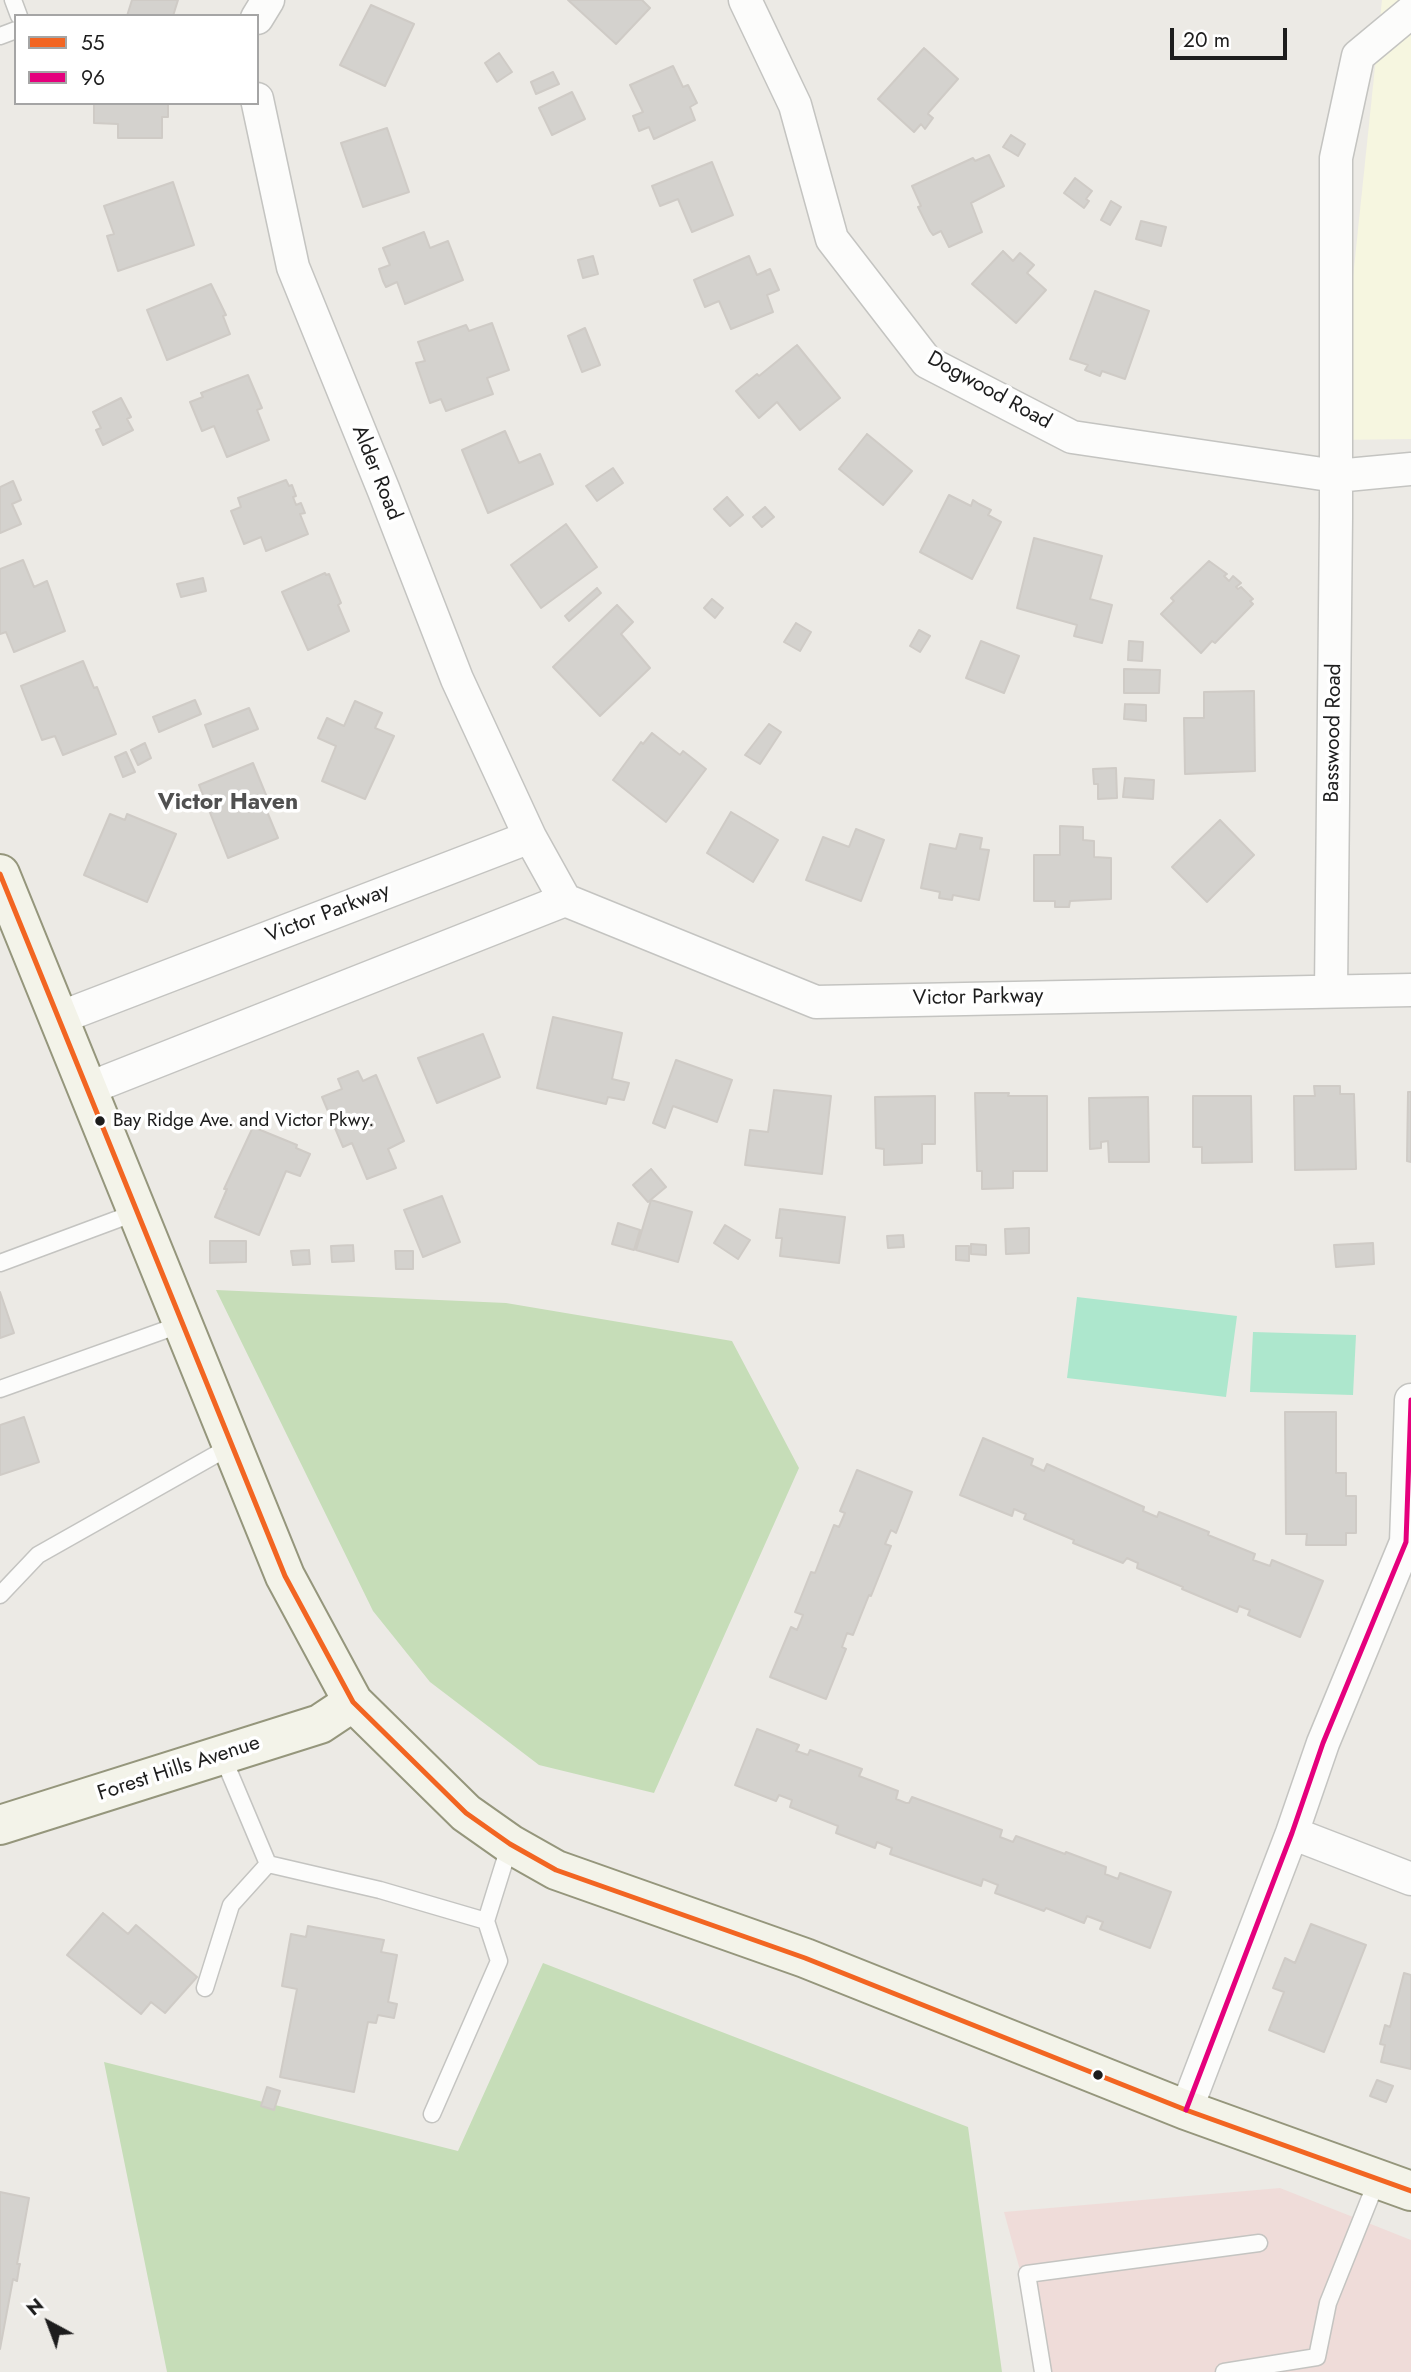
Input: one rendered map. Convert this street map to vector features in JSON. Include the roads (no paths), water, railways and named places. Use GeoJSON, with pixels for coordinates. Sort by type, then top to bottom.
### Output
{"type":"FeatureCollection","features":[{"type":"Feature","properties":{"kind":"main road"},"geometry":{"type":"LineString","coordinates":[[0,874],[285,1576],[353,1702],[466,1813],[510,1844],[556,1870],[805,1958],[1186,2110],[1394,2184]]}},
{"type":"Feature","properties":{"kind":"main road","name":"Forest Hills Avenue"},"geometry":{"type":"LineString","coordinates":[[0,1825],[320,1724],[353,1702]]}},
{"type":"Feature","properties":{"kind":"street","name":"Dogwood Road"},"geometry":{"type":"LineString","coordinates":[[745,0],[795,105],[832,239],[927,362],[1072,437],[1336,476],[1411,469]]}},
{"type":"Feature","properties":{"kind":"street","name":"Basswood Road"},"geometry":{"type":"LineString","coordinates":[[1331,990],[1336,158],[1358,56],[1411,12]]}},
{"type":"Feature","properties":{"kind":"street","name":"Alder Road"},"geometry":{"type":"LineString","coordinates":[[258,105],[293,267],[457,679],[530,836]]}},
{"type":"Feature","properties":{"kind":"street"},"geometry":{"type":"LineString","coordinates":[[87,1089],[565,900],[530,836]]}},
{"type":"Feature","properties":{"kind":"street","name":"Victor Parkway"},"geometry":{"type":"LineString","coordinates":[[59,1018],[530,836]]}},
{"type":"Feature","properties":{"kind":"street","name":"Victor Parkway"},"geometry":{"type":"LineString","coordinates":[[565,900],[817,1002],[1411,990]]}},
{"type":"Feature","properties":{"kind":"street"},"geometry":{"type":"LineString","coordinates":[[1186,2110],[1292,1833],[1323,1743],[1406,1542],[1411,1400]]}},
{"type":"Feature","properties":{"kind":"street"},"geometry":{"type":"LineString","coordinates":[[1292,1833],[1411,1880]]}},
{"type":"Feature","properties":{"kind":"lane"},"geometry":{"type":"LineString","coordinates":[[0,1263],[137,1212]]}},
{"type":"Feature","properties":{"kind":"lane"},"geometry":{"type":"LineString","coordinates":[[0,1389],[183,1324]]}},
{"type":"Feature","properties":{"kind":"lane"},"geometry":{"type":"LineString","coordinates":[[0,1595],[38,1555],[231,1446]]}},
{"type":"Feature","properties":{"kind":"lane"},"geometry":{"type":"LineString","coordinates":[[222,1755],[268,1864]]}},
{"type":"Feature","properties":{"kind":"lane"},"geometry":{"type":"LineString","coordinates":[[432,2114],[499,1961],[486,1921],[510,1844]]}},
{"type":"Feature","properties":{"kind":"lane"},"geometry":{"type":"LineString","coordinates":[[268,1864],[380,1890],[486,1921]]}},
{"type":"Feature","properties":{"kind":"lane"},"geometry":{"type":"LineString","coordinates":[[205,1988],[232,1905],[268,1864]]}},
{"type":"Feature","properties":{"kind":"lane"},"geometry":{"type":"LineString","coordinates":[[1224,2372],[1317,2357],[1328,2303],[1394,2184]]}},
{"type":"Feature","properties":{"kind":"lane"},"geometry":{"type":"LineString","coordinates":[[1043,2372],[1027,2274],[1259,2243]]}},
{"type":"Feature","properties":{"kind":"place","name":"Bay Ridge Ave. and Victor Pkwy."},"geometry":{"type":"Point","coordinates":[100,1121]}},
{"type":"Feature","properties":{"kind":"district","name":"Victor Haven"},"geometry":{"type":"Point","coordinates":[228,803]}}]}
